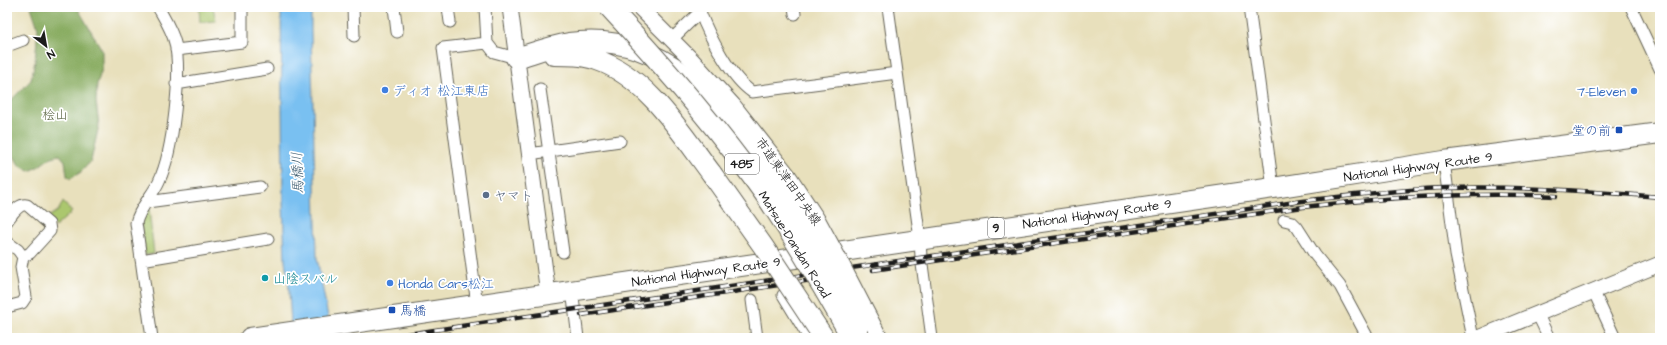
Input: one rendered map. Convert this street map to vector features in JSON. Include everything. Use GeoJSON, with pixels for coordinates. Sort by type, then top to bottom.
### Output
{"type":"FeatureCollection","features":[{"type":"Feature","properties":{"kind":"highway","name":"Matsue-Dandan Road"},"geometry":{"type":"LineString","coordinates":[[609,7],[666,69],[729,147],[764,194],[797,243],[852,338]]}},
{"type":"Feature","properties":{"kind":"highway"},"geometry":{"type":"LineString","coordinates":[[516,58],[554,46],[586,42],[619,44],[647,52],[680,71],[695,82],[734,124],[790,201],[826,259],[866,338]]}},
{"type":"Feature","properties":{"kind":"highway"},"geometry":{"type":"LineString","coordinates":[[516,58],[581,56],[596,59],[622,72],[643,89],[661,109],[712,174],[763,246],[824,338]]}},
{"type":"Feature","properties":{"kind":"highway","name":"National Highway Route 9"},"geometry":{"type":"LineString","coordinates":[[250,338],[1273,188],[1444,160],[1660,133]]}},
{"type":"Feature","properties":{"kind":"street"},"geometry":{"type":"LineString","coordinates":[[152,338],[136,223],[140,210],[147,202],[159,181],[166,162],[172,132],[176,84],[176,50],[172,35],[158,7]]}},
{"type":"Feature","properties":{"kind":"street"},"geometry":{"type":"LineString","coordinates":[[176,50],[242,42],[242,7]]}},
{"type":"Feature","properties":{"kind":"street"},"geometry":{"type":"LineString","coordinates":[[353,7],[354,36]]}},
{"type":"Feature","properties":{"kind":"street"},"geometry":{"type":"LineString","coordinates":[[394,7],[397,32]]}},
{"type":"Feature","properties":{"kind":"street"},"geometry":{"type":"LineString","coordinates":[[448,7],[450,22]]}},
{"type":"Feature","properties":{"kind":"street"},"geometry":{"type":"LineString","coordinates":[[485,7],[487,43],[494,52],[516,58]]}},
{"type":"Feature","properties":{"kind":"street"},"geometry":{"type":"LineString","coordinates":[[510,7],[548,294]]}},
{"type":"Feature","properties":{"kind":"street","name":"市道東津田中央線"},"geometry":{"type":"LineString","coordinates":[[639,7],[672,39],[733,105],[788,175],[819,222],[880,338]]}},
{"type":"Feature","properties":{"kind":"street"},"geometry":{"type":"LineString","coordinates":[[888,7],[932,338]]}},
{"type":"Feature","properties":{"kind":"street"},"geometry":{"type":"LineString","coordinates":[[1249,7],[1273,188]]}},
{"type":"Feature","properties":{"kind":"street"},"geometry":{"type":"LineString","coordinates":[[1631,7],[1660,69]]}},
{"type":"Feature","properties":{"kind":"street"},"geometry":{"type":"LineString","coordinates":[[672,39],[701,10],[714,44],[742,86],[752,92],[897,73]]}},
{"type":"Feature","properties":{"kind":"street"},"geometry":{"type":"LineString","coordinates":[[7,46],[23,40]]}},
{"type":"Feature","properties":{"kind":"street"},"geometry":{"type":"LineString","coordinates":[[477,305],[443,48],[487,43]]}},
{"type":"Feature","properties":{"kind":"street"},"geometry":{"type":"LineString","coordinates":[[176,84],[267,69]]}},
{"type":"Feature","properties":{"kind":"street"},"geometry":{"type":"LineString","coordinates":[[540,89],[563,252]]}},
{"type":"Feature","properties":{"kind":"street"},"geometry":{"type":"LineString","coordinates":[[529,154],[620,141]]}},
{"type":"Feature","properties":{"kind":"street"},"geometry":{"type":"LineString","coordinates":[[1444,160],[1456,256],[1473,338]]}},
{"type":"Feature","properties":{"kind":"street"},"geometry":{"type":"LineString","coordinates":[[147,202],[260,187]]}},
{"type":"Feature","properties":{"kind":"street"},"geometry":{"type":"LineString","coordinates":[[534,192],[553,189]]}},
{"type":"Feature","properties":{"kind":"street"},"geometry":{"type":"LineString","coordinates":[[7,221],[19,206],[23,204],[27,205],[50,227],[50,230],[30,252],[23,257],[21,267],[26,297],[22,303],[7,307]]}},
{"type":"Feature","properties":{"kind":"street"},"geometry":{"type":"LineString","coordinates":[[1284,220],[1292,222],[1297,227],[1315,255],[1340,286],[1368,338]]}},
{"type":"Feature","properties":{"kind":"street"},"geometry":{"type":"LineString","coordinates":[[141,260],[268,239]]}},
{"type":"Feature","properties":{"kind":"street"},"geometry":{"type":"LineString","coordinates":[[7,242],[18,250],[23,257]]}},
{"type":"Feature","properties":{"kind":"street"},"geometry":{"type":"LineString","coordinates":[[1478,338],[1660,264]]}},
{"type":"Feature","properties":{"kind":"street"},"geometry":{"type":"LineString","coordinates":[[572,290],[578,338]]}},
{"type":"Feature","properties":{"kind":"street"},"geometry":{"type":"LineString","coordinates":[[1593,290],[1615,338]]}},
{"type":"Feature","properties":{"kind":"street"},"geometry":{"type":"LineString","coordinates":[[783,295],[809,338]]}},
{"type":"Feature","properties":{"kind":"street"},"geometry":{"type":"LineString","coordinates":[[752,300],[757,338]]}},
{"type":"Feature","properties":{"kind":"street"},"geometry":{"type":"LineString","coordinates":[[1537,313],[1549,338]]}},
{"type":"Feature","properties":{"kind":"green space","name":"桧山"},"geometry":{"type":"Polygon","coordinates":[[[31,7],[77,7],[102,50],[102,69],[97,84],[96,102],[99,125],[91,161],[81,172],[70,179],[67,176],[65,161],[60,155],[51,158],[29,171],[19,165],[7,144],[8,103],[31,80],[35,61],[38,28],[31,7]]]}},
{"type":"Feature","properties":{"kind":"green space"},"geometry":{"type":"Polygon","coordinates":[[[199,7],[213,7],[216,21],[200,22],[199,7]]]}},
{"type":"Feature","properties":{"kind":"green space"},"geometry":{"type":"Polygon","coordinates":[[[63,202],[72,212],[55,227],[48,217],[58,211],[63,202]]]}},
{"type":"Feature","properties":{"kind":"green space"},"geometry":{"type":"Polygon","coordinates":[[[149,209],[154,254],[145,255],[141,222],[146,210],[149,209]]]}},
{"type":"Feature","properties":{"kind":"water","name":"馬橋川"},"geometry":{"type":"Polygon","coordinates":[[[281,7],[311,7],[317,258],[332,338],[292,338],[288,278],[285,262],[283,202],[281,7]]]}},
{"type":"Feature","properties":{"kind":"railway"},"geometry":{"type":"LineString","coordinates":[[381,338],[1302,201],[1392,191],[1527,188],[1660,197]]}},
{"type":"Feature","properties":{"kind":"railway"},"geometry":{"type":"LineString","coordinates":[[873,270],[1335,203],[1461,195],[1556,196]]}},
{"type":"Feature","properties":{"kind":"railway"},"geometry":{"type":"LineString","coordinates":[[581,315],[838,276]]}},
{"type":"Feature","properties":{"kind":"railway"},"geometry":{"type":"LineString","coordinates":[[423,338],[450,334]]}},
{"type":"Feature","properties":{"kind":"place","name":"ディオ 松江東店"},"geometry":{"type":"Point","coordinates":[385,90]}},
{"type":"Feature","properties":{"kind":"place","name":"7-Eleven"},"geometry":{"type":"Point","coordinates":[1634,91]}},
{"type":"Feature","properties":{"kind":"place","name":"堂の前"},"geometry":{"type":"Point","coordinates":[1619,130]}},
{"type":"Feature","properties":{"kind":"place","name":"ヤマト"},"geometry":{"type":"Point","coordinates":[486,195]}},
{"type":"Feature","properties":{"kind":"place","name":"山陰スバル"},"geometry":{"type":"Point","coordinates":[265,278]}},
{"type":"Feature","properties":{"kind":"place","name":"Honda Cars松江"},"geometry":{"type":"Point","coordinates":[390,283]}},
{"type":"Feature","properties":{"kind":"place","name":"馬橋"},"geometry":{"type":"Point","coordinates":[392,310]}}]}
